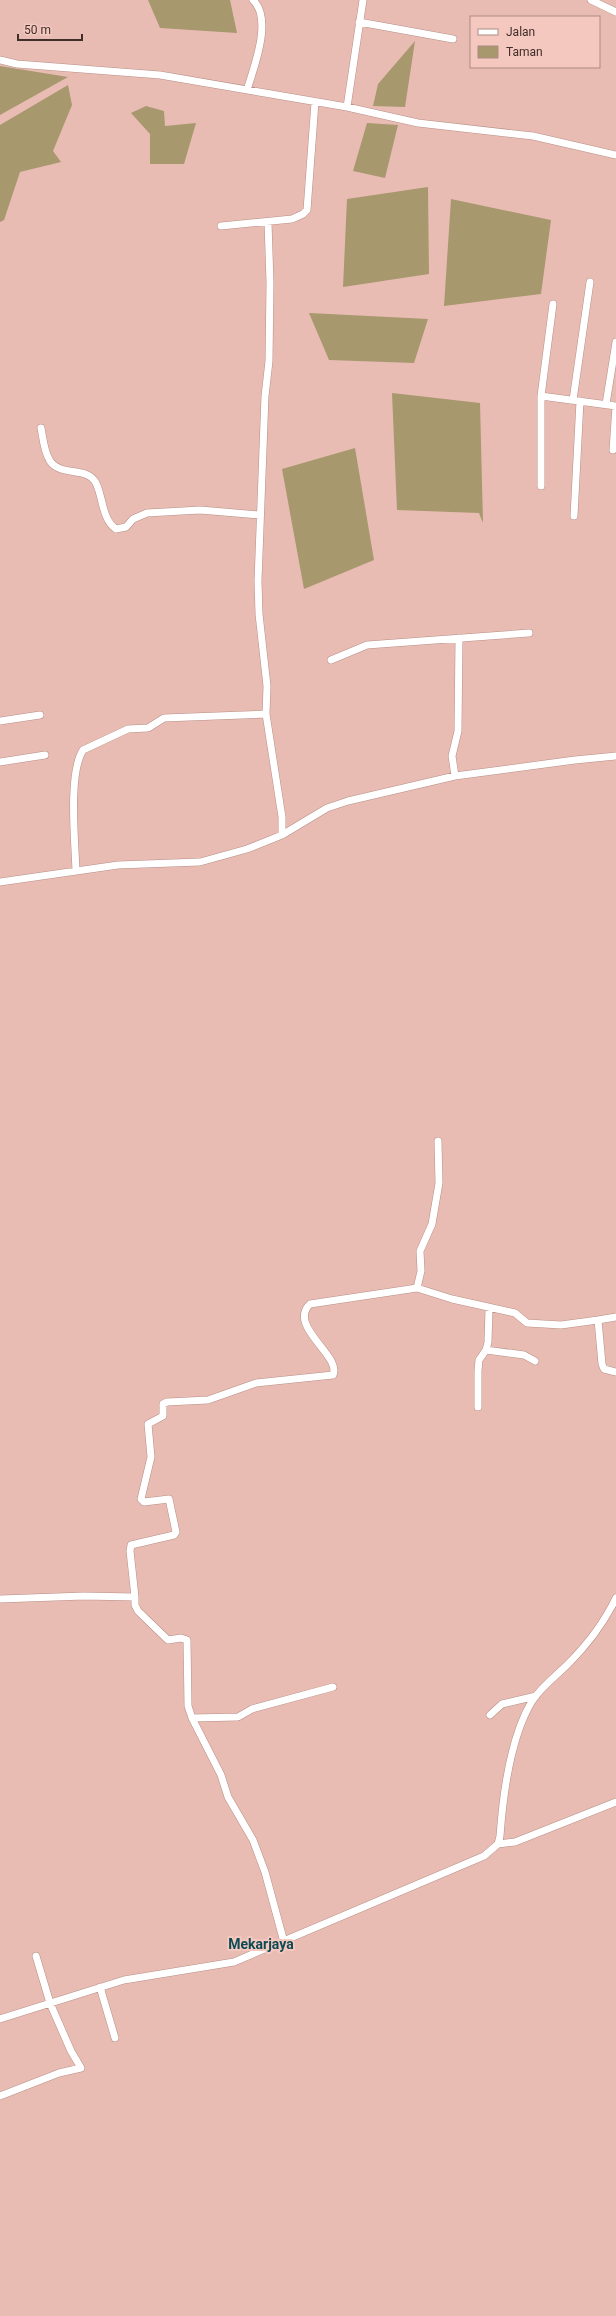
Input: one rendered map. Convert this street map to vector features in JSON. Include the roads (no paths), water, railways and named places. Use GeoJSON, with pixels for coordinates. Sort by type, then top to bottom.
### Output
{"type":"FeatureCollection","features":[{"type":"Feature","properties":{"kind":"street"},"geometry":{"type":"LineString","coordinates":[[247,90],[262,28],[261,14],[253,0]]}},
{"type":"Feature","properties":{"kind":"street"},"geometry":{"type":"LineString","coordinates":[[347,107],[362,0]]}},
{"type":"Feature","properties":{"kind":"street"},"geometry":{"type":"LineString","coordinates":[[591,0],[616,12]]}},
{"type":"Feature","properties":{"kind":"street"},"geometry":{"type":"LineString","coordinates":[[359,22],[453,39]]}},
{"type":"Feature","properties":{"kind":"street"},"geometry":{"type":"LineString","coordinates":[[0,60],[16,64],[160,76],[347,107],[418,122],[533,136],[616,156]]}},
{"type":"Feature","properties":{"kind":"street"},"geometry":{"type":"LineString","coordinates":[[221,226],[239,223],[292,219],[303,214],[307,210],[315,102]]}},
{"type":"Feature","properties":{"kind":"street"},"geometry":{"type":"LineString","coordinates":[[268,222],[270,283],[269,361],[260,515],[259,614],[266,679],[266,714],[282,817],[282,835]]}},
{"type":"Feature","properties":{"kind":"street"},"geometry":{"type":"LineString","coordinates":[[574,516],[576,400],[590,282]]}},
{"type":"Feature","properties":{"kind":"street"},"geometry":{"type":"LineString","coordinates":[[541,486],[541,396],[553,304]]}},
{"type":"Feature","properties":{"kind":"street"},"geometry":{"type":"LineString","coordinates":[[606,404],[616,342]]}},
{"type":"Feature","properties":{"kind":"street"},"geometry":{"type":"LineString","coordinates":[[541,396],[616,406],[613,450]]}},
{"type":"Feature","properties":{"kind":"street"},"geometry":{"type":"LineString","coordinates":[[41,428],[50,460],[62,469],[90,476],[96,483],[107,517],[116,529],[126,527],[133,519],[147,513],[200,510],[260,515]]}},
{"type":"Feature","properties":{"kind":"street"},"geometry":{"type":"LineString","coordinates":[[331,660],[367,645],[529,633]]}},
{"type":"Feature","properties":{"kind":"street"},"geometry":{"type":"LineString","coordinates":[[455,776],[452,756],[458,731],[459,638]]}},
{"type":"Feature","properties":{"kind":"street"},"geometry":{"type":"LineString","coordinates":[[76,871],[74,804],[77,762],[83,750],[128,729],[148,728],[164,718],[266,714]]}},
{"type":"Feature","properties":{"kind":"street"},"geometry":{"type":"LineString","coordinates":[[0,721],[40,715]]}},
{"type":"Feature","properties":{"kind":"street"},"geometry":{"type":"LineString","coordinates":[[0,762],[45,755]]}},
{"type":"Feature","properties":{"kind":"street"},"geometry":{"type":"LineString","coordinates":[[0,882],[118,865],[200,862],[247,849],[282,835],[327,808],[348,802],[455,776],[574,760],[616,756]]}},
{"type":"Feature","properties":{"kind":"street"},"geometry":{"type":"LineString","coordinates":[[417,1288],[421,1271],[420,1251],[432,1224],[439,1182],[438,1141]]}},
{"type":"Feature","properties":{"kind":"street"},"geometry":{"type":"LineString","coordinates":[[284,1942],[256,1846],[228,1797],[220,1775],[192,1718],[188,1706],[187,1640],[181,1638],[168,1640],[138,1611],[135,1605],[130,1550],[131,1545],[176,1534],[169,1499],[144,1502],[141,1499],[151,1457],[148,1424],[163,1416],[163,1404],[171,1401],[208,1400],[219,1398],[256,1383],[333,1375],[333,1366],[308,1328],[305,1314],[306,1307],[314,1302],[417,1288],[490,1309],[514,1313],[527,1324],[560,1325],[616,1317]]}},
{"type":"Feature","properties":{"kind":"street"},"geometry":{"type":"LineString","coordinates":[[478,1407],[479,1360],[486,1350],[490,1309]]}},
{"type":"Feature","properties":{"kind":"street"},"geometry":{"type":"LineString","coordinates":[[598,1320],[602,1364],[604,1369],[616,1372]]}},
{"type":"Feature","properties":{"kind":"street"},"geometry":{"type":"LineString","coordinates":[[486,1350],[524,1355],[535,1361]]}},
{"type":"Feature","properties":{"kind":"street"},"geometry":{"type":"LineString","coordinates":[[0,1599],[84,1596],[135,1597]]}},
{"type":"Feature","properties":{"kind":"street"},"geometry":{"type":"LineString","coordinates":[[498,1844],[506,1781],[521,1727],[536,1696],[583,1648],[607,1616],[616,1598]]}},
{"type":"Feature","properties":{"kind":"street"},"geometry":{"type":"LineString","coordinates":[[192,1718],[238,1717],[252,1709],[333,1687]]}},
{"type":"Feature","properties":{"kind":"street"},"geometry":{"type":"LineString","coordinates":[[490,1715],[502,1704],[536,1696]]}},
{"type":"Feature","properties":{"kind":"street"},"geometry":{"type":"LineString","coordinates":[[0,2019],[50,2002],[138,1977],[223,1964],[284,1942],[484,1856],[498,1844],[515,1842],[616,1802]]}},
{"type":"Feature","properties":{"kind":"street"},"geometry":{"type":"LineString","coordinates":[[0,2096],[52,2076],[81,2068],[71,2051],[50,2002],[36,1956]]}},
{"type":"Feature","properties":{"kind":"street"},"geometry":{"type":"LineString","coordinates":[[100,1987],[115,2038]]}},
{"type":"Feature","properties":{"kind":"district","name":"Mekarjaya"},"geometry":{"type":"Point","coordinates":[261,1944]}}]}
